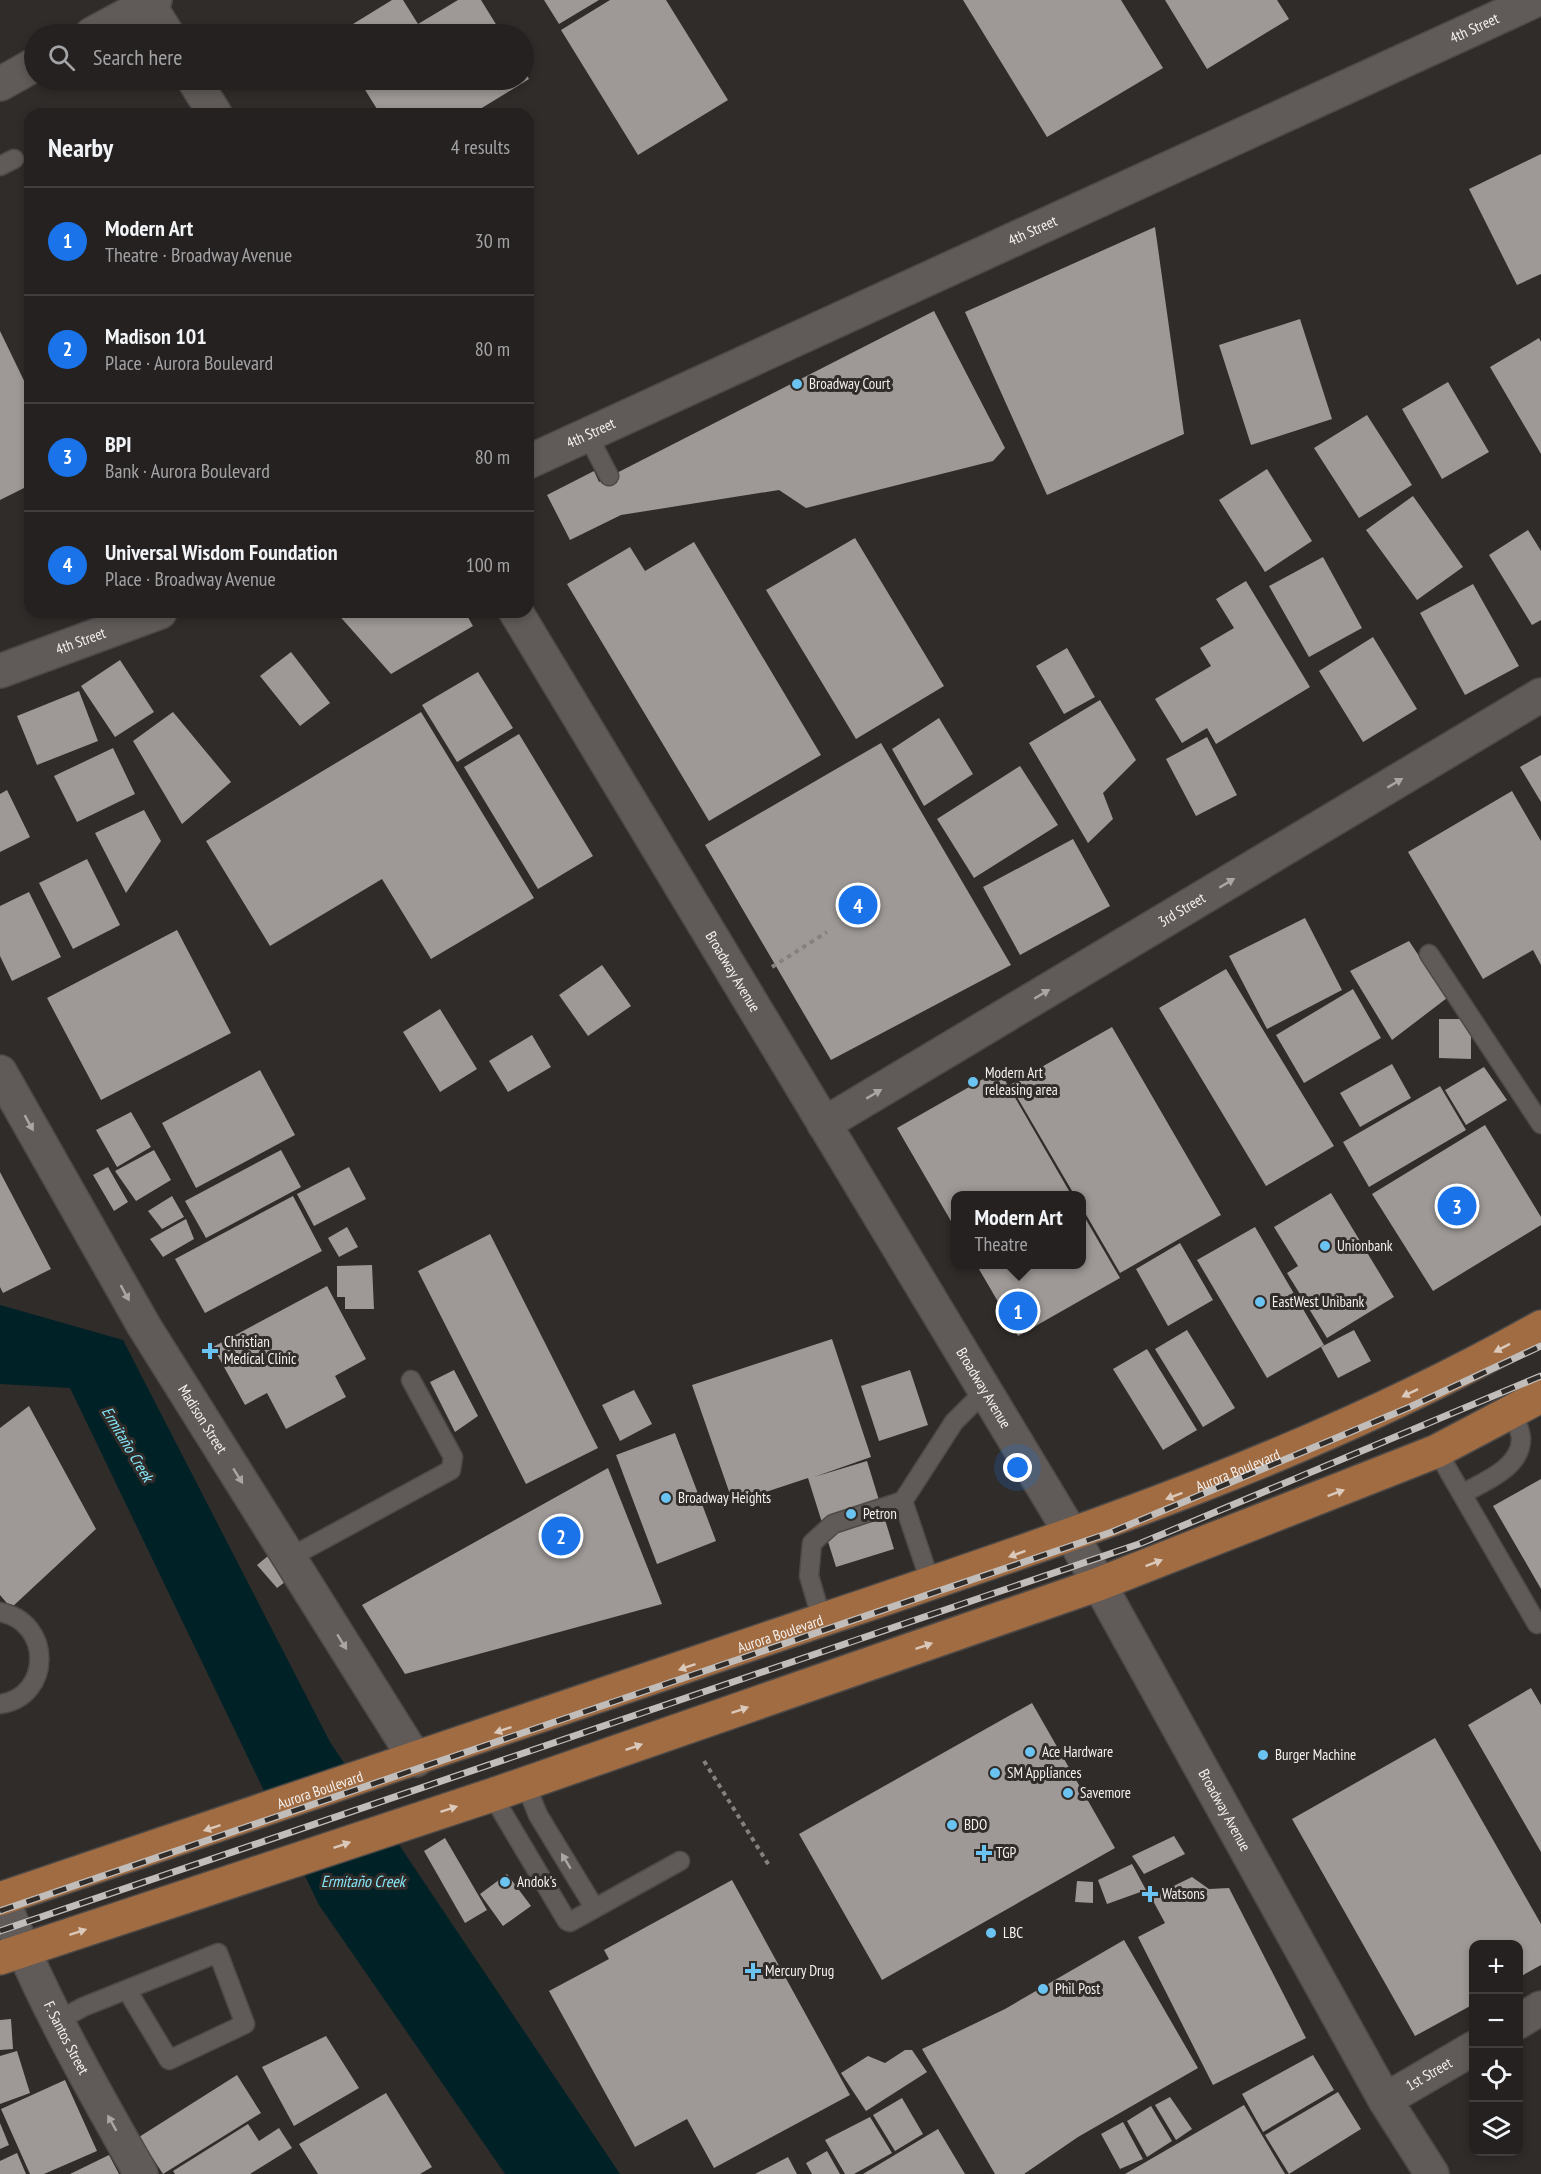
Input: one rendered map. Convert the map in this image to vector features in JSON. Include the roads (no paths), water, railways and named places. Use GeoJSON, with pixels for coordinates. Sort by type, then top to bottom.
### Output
{"type":"FeatureCollection","features":[{"type":"Feature","properties":{"kind":"main road","name":"Aurora Boulevard"},"geometry":{"type":"LineString","coordinates":[[1,1896],[372,1775],[1072,1535],[1218,1479],[1357,1420],[1541,1327]]}},
{"type":"Feature","properties":{"kind":"main road"},"geometry":{"type":"LineString","coordinates":[[11,1954],[525,1784],[1099,1584],[1437,1451],[1541,1396]]}},
{"type":"Feature","properties":{"kind":"street","name":"4th Street"},"geometry":{"type":"LineString","coordinates":[[534,459],[1536,0]]}},
{"type":"Feature","properties":{"kind":"street"},"geometry":{"type":"LineString","coordinates":[[110,24],[150,1],[162,24]]}},
{"type":"Feature","properties":{"kind":"street"},"geometry":{"type":"LineString","coordinates":[[0,84],[24,71]]}},
{"type":"Feature","properties":{"kind":"street"},"geometry":{"type":"LineString","coordinates":[[200,90],[211,108]]}},
{"type":"Feature","properties":{"kind":"street","name":"4th Street"},"geometry":{"type":"LineString","coordinates":[[0,671],[144,618]]}},
{"type":"Feature","properties":{"kind":"street","name":"Broadway Avenue"},"geometry":{"type":"LineString","coordinates":[[520,618],[1072,1535],[1384,2100],[1432,2174]]}},
{"type":"Feature","properties":{"kind":"street","name":"3rd Street"},"geometry":{"type":"LineString","coordinates":[[824,1124],[1541,695]]}},
{"type":"Feature","properties":{"kind":"street","name":"Madison Street"},"geometry":{"type":"LineString","coordinates":[[0,1072],[144,1326],[416,1760]]}},
{"type":"Feature","properties":{"kind":"street","name":"F. Santos Street"},"geometry":{"type":"LineString","coordinates":[[1,1896],[11,1954],[56,2022],[141,2174]]}},
{"type":"Feature","properties":{"kind":"street"},"geometry":{"type":"LineString","coordinates":[[1523,2019],[1541,2008]]}},
{"type":"Feature","properties":{"kind":"street","name":"1st Street"},"geometry":{"type":"LineString","coordinates":[[1384,2100],[1469,2050]]}},
{"type":"Feature","properties":{"kind":"lane"},"geometry":{"type":"LineString","coordinates":[[588,436],[609,476]]}},
{"type":"Feature","properties":{"kind":"lane"},"geometry":{"type":"LineString","coordinates":[[1429,954],[1541,1124]]}},
{"type":"Feature","properties":{"kind":"lane"},"geometry":{"type":"LineString","coordinates":[[289,1558],[451,1470],[453,1458],[411,1380]]}},
{"type":"Feature","properties":{"kind":"lane"},"geometry":{"type":"LineString","coordinates":[[822,1620],[809,1576],[812,1543],[833,1524],[903,1501],[954,1422],[985,1391]]}},
{"type":"Feature","properties":{"kind":"lane"},"geometry":{"type":"LineString","coordinates":[[1462,1494],[1498,1474],[1516,1459],[1521,1438],[1513,1412]]}},
{"type":"Feature","properties":{"kind":"lane"},"geometry":{"type":"LineString","coordinates":[[1437,1451],[1537,1624]]}},
{"type":"Feature","properties":{"kind":"lane"},"geometry":{"type":"LineString","coordinates":[[903,1501],[931,1584]]}},
{"type":"Feature","properties":{"kind":"lane"},"geometry":{"type":"LineString","coordinates":[[0,1612],[22,1620],[32,1631],[40,1660],[37,1675],[30,1688],[19,1698],[0,1704]]}},
{"type":"Feature","properties":{"kind":"lane"},"geometry":{"type":"LineString","coordinates":[[525,1784],[538,1815],[594,1906]]}},
{"type":"Feature","properties":{"kind":"lane"},"geometry":{"type":"LineString","coordinates":[[492,1795],[567,1921],[574,1920],[594,1906],[680,1861]]}},
{"type":"Feature","properties":{"kind":"lane"},"geometry":{"type":"LineString","coordinates":[[56,2022],[83,2007],[218,1953],[244,2024],[170,2060],[127,1990]]}},
{"type":"Feature","properties":{"kind":"water","name":"Ermitaño Creek"},"geometry":{"type":"Polygon","coordinates":[[[0,1305],[123,1340],[330,1742],[620,2174],[505,2174],[319,1905],[70,1388],[0,1384],[0,1305]]]}},
{"type":"Feature","properties":{"kind":"railway"},"geometry":{"type":"LineString","coordinates":[[0,1911],[1112,1532],[1410,1407],[1541,1346]]}},
{"type":"Feature","properties":{"kind":"railway"},"geometry":{"type":"LineString","coordinates":[[0,1931],[1139,1544],[1541,1376]]}},
{"type":"Feature","properties":{"kind":"place","name":"Broadway Court"},"geometry":{"type":"Point","coordinates":[797,384]}},
{"type":"Feature","properties":{"kind":"place","name":"Universal Wisdom Foundation"},"geometry":{"type":"Point","coordinates":[858,905]}},
{"type":"Feature","properties":{"kind":"place","name":"Modern Art releasing area"},"geometry":{"type":"Point","coordinates":[973,1082]}},
{"type":"Feature","properties":{"kind":"place","name":"BPI"},"geometry":{"type":"Point","coordinates":[1457,1206]}},
{"type":"Feature","properties":{"kind":"place","name":"Unionbank"},"geometry":{"type":"Point","coordinates":[1325,1246]}},
{"type":"Feature","properties":{"kind":"place","name":"EastWest Unibank"},"geometry":{"type":"Point","coordinates":[1260,1302]}},
{"type":"Feature","properties":{"kind":"place","name":"Modern Art"},"geometry":{"type":"Point","coordinates":[1018,1311]}},
{"type":"Feature","properties":{"kind":"place","name":"Christian Medical Clinic"},"geometry":{"type":"Point","coordinates":[210,1351]}},
{"type":"Feature","properties":{"kind":"place","name":"Broadway Heights"},"geometry":{"type":"Point","coordinates":[666,1498]}},
{"type":"Feature","properties":{"kind":"place","name":"Petron"},"geometry":{"type":"Point","coordinates":[851,1514]}},
{"type":"Feature","properties":{"kind":"place","name":"Madison 101"},"geometry":{"type":"Point","coordinates":[561,1536]}},
{"type":"Feature","properties":{"kind":"place","name":"Ace Hardware"},"geometry":{"type":"Point","coordinates":[1030,1752]}},
{"type":"Feature","properties":{"kind":"place","name":"Burger Machine"},"geometry":{"type":"Point","coordinates":[1263,1755]}},
{"type":"Feature","properties":{"kind":"place","name":"SM Appliances"},"geometry":{"type":"Point","coordinates":[995,1773]}},
{"type":"Feature","properties":{"kind":"place","name":"Savemore"},"geometry":{"type":"Point","coordinates":[1068,1793]}},
{"type":"Feature","properties":{"kind":"place","name":"BDO"},"geometry":{"type":"Point","coordinates":[952,1825]}},
{"type":"Feature","properties":{"kind":"place","name":"TGP"},"geometry":{"type":"Point","coordinates":[984,1853]}},
{"type":"Feature","properties":{"kind":"place","name":"Andok's"},"geometry":{"type":"Point","coordinates":[505,1882]}},
{"type":"Feature","properties":{"kind":"place","name":"Watsons"},"geometry":{"type":"Point","coordinates":[1150,1894]}},
{"type":"Feature","properties":{"kind":"place","name":"LBC"},"geometry":{"type":"Point","coordinates":[991,1933]}},
{"type":"Feature","properties":{"kind":"place","name":"Mercury Drug"},"geometry":{"type":"Point","coordinates":[753,1971]}},
{"type":"Feature","properties":{"kind":"place","name":"Phil Post"},"geometry":{"type":"Point","coordinates":[1043,1989]}}]}
